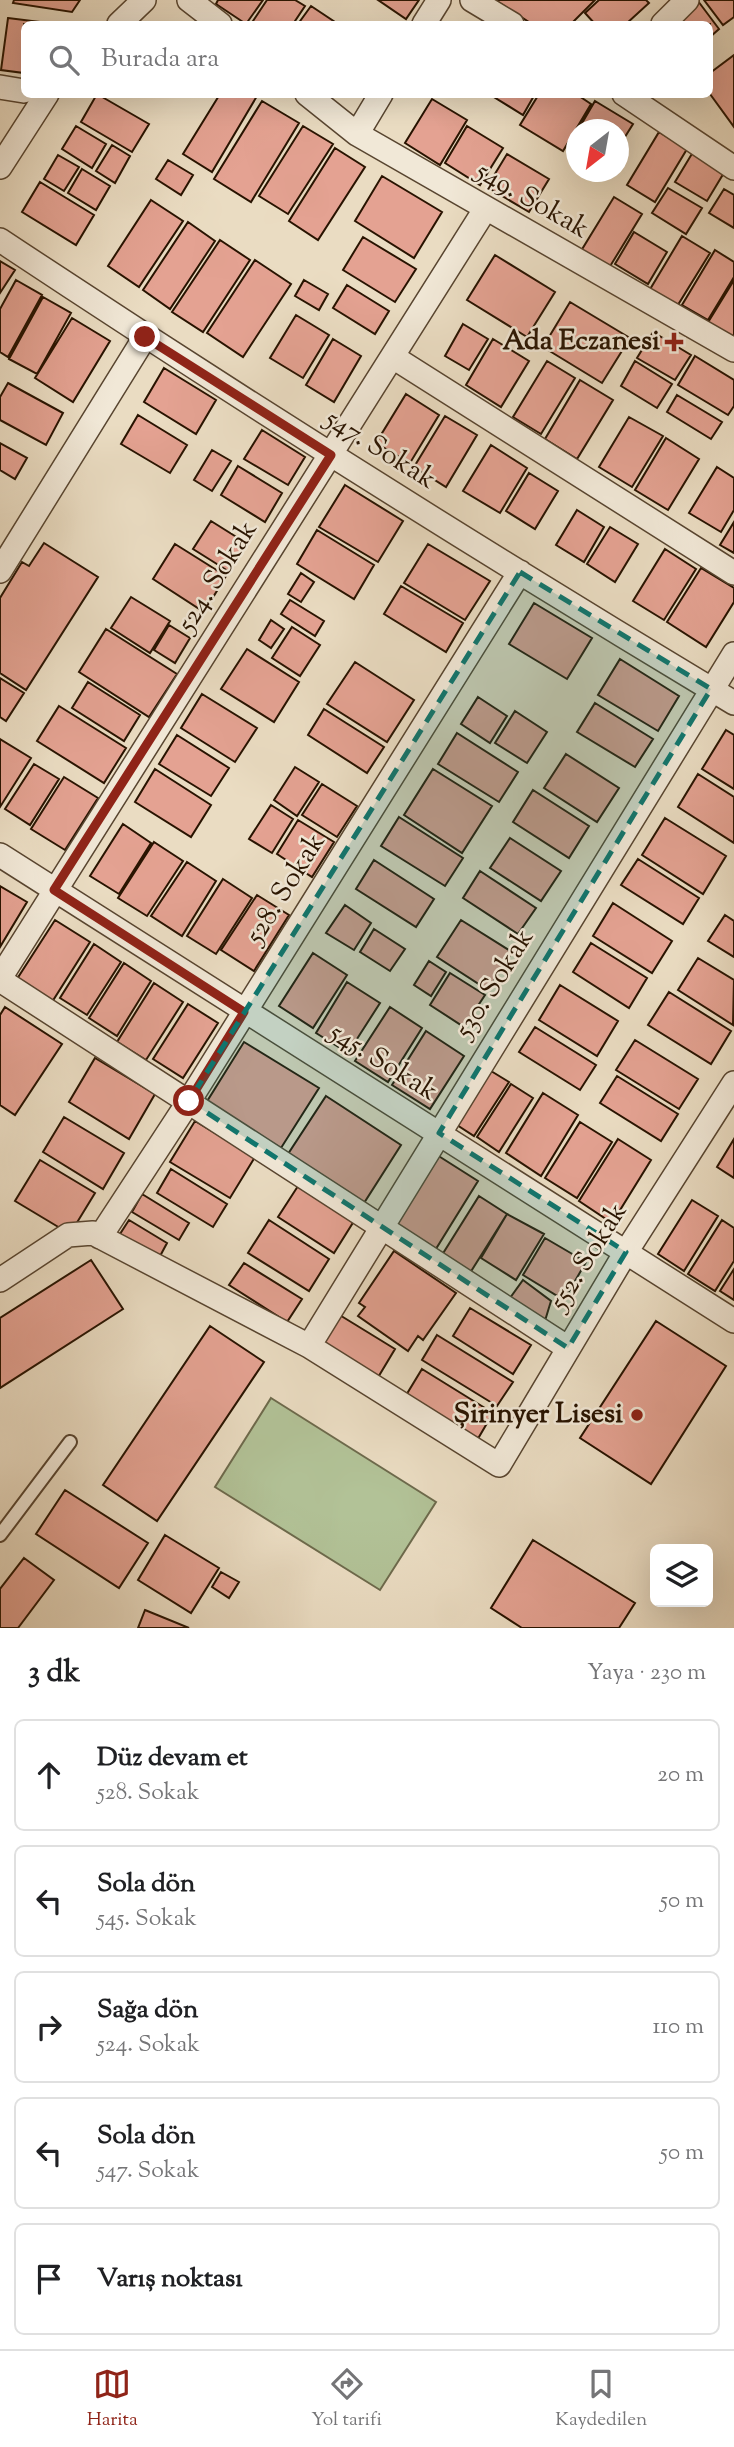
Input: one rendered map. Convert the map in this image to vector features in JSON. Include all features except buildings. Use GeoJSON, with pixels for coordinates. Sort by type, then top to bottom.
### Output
{"type":"FeatureCollection","features":[{"type":"Feature","properties":{"kind":"street"},"geometry":{"type":"LineString","coordinates":[[122,21],[144,0]]}},
{"type":"Feature","properties":{"kind":"street"},"geometry":{"type":"LineString","coordinates":[[189,0],[216,21]]}},
{"type":"Feature","properties":{"kind":"street"},"geometry":{"type":"LineString","coordinates":[[426,21],[439,0]]}},
{"type":"Feature","properties":{"kind":"street"},"geometry":{"type":"LineString","coordinates":[[472,0],[507,21]]}},
{"type":"Feature","properties":{"kind":"street"},"geometry":{"type":"LineString","coordinates":[[666,21],[687,0]]}},
{"type":"Feature","properties":{"kind":"street"},"geometry":{"type":"LineString","coordinates":[[0,87],[21,90]]}},
{"type":"Feature","properties":{"kind":"street"},"geometry":{"type":"LineString","coordinates":[[0,167],[44,98]]}},
{"type":"Feature","properties":{"kind":"street","name":"549. Sokak"},"geometry":{"type":"LineString","coordinates":[[312,98],[357,134],[734,350]]}},
{"type":"Feature","properties":{"kind":"street"},"geometry":{"type":"LineString","coordinates":[[357,134],[379,98]]}},
{"type":"Feature","properties":{"kind":"street"},"geometry":{"type":"LineString","coordinates":[[630,98],[734,169]]}},
{"type":"Feature","properties":{"kind":"street","name":"524. Sokak"},"geometry":{"type":"LineString","coordinates":[[0,979],[486,208]]}},
{"type":"Feature","properties":{"kind":"street","name":"547. Sokak"},"geometry":{"type":"LineString","coordinates":[[0,240],[145,337],[331,455],[734,703]]}},
{"type":"Feature","properties":{"kind":"street"},"geometry":{"type":"LineString","coordinates":[[0,571],[145,337]]}},
{"type":"Feature","properties":{"kind":"street"},"geometry":{"type":"LineString","coordinates":[[393,357],[734,573]]}},
{"type":"Feature","properties":{"kind":"street","name":"528. Sokak"},"geometry":{"type":"LineString","coordinates":[[100,1237],[189,1101],[520,572]]}},
{"type":"Feature","properties":{"kind":"street","name":"530. Sokak"},"geometry":{"type":"LineString","coordinates":[[309,1346],[734,654]]}},
{"type":"Feature","properties":{"kind":"street","name":"545. Sokak"},"geometry":{"type":"LineString","coordinates":[[0,855],[734,1321]]}},
{"type":"Feature","properties":{"kind":"street"},"geometry":{"type":"LineString","coordinates":[[0,979],[568,1348]]}},
{"type":"Feature","properties":{"kind":"street","name":"552. Sokak"},"geometry":{"type":"LineString","coordinates":[[309,1346],[499,1465],[626,1252],[734,1083]]}},
{"type":"Feature","properties":{"kind":"street"},"geometry":{"type":"LineString","coordinates":[[0,1280],[68,1235],[93,1233],[309,1346]]}},
{"type":"Feature","properties":{"kind":"lane"},"geometry":{"type":"LineString","coordinates":[[0,1535],[70,1442]]}},
{"type":"Feature","properties":{"kind":"highlighted area"},"geometry":{"type":"Polygon","coordinates":[[[520,572],[711,689],[439,1133],[626,1252],[568,1348],[189,1101],[520,572]]]}},
{"type":"Feature","properties":{"kind":"green space"},"geometry":{"type":"Polygon","coordinates":[[[271,1398],[436,1502],[380,1590],[215,1487],[271,1398]]]}},
{"type":"Feature","properties":{"kind":"place","name":"Ada Eczanesi"},"geometry":{"type":"Point","coordinates":[674,342]}},
{"type":"Feature","properties":{"kind":"place","name":"Şirinyer Lisesi"},"geometry":{"type":"Point","coordinates":[637,1415]}},
{"type":"Feature","properties":{"kind":"route"},"geometry":{"type":"LineString","coordinates":[[145,337],[331,455],[54,890],[244,1012],[189,1101]]}}]}
